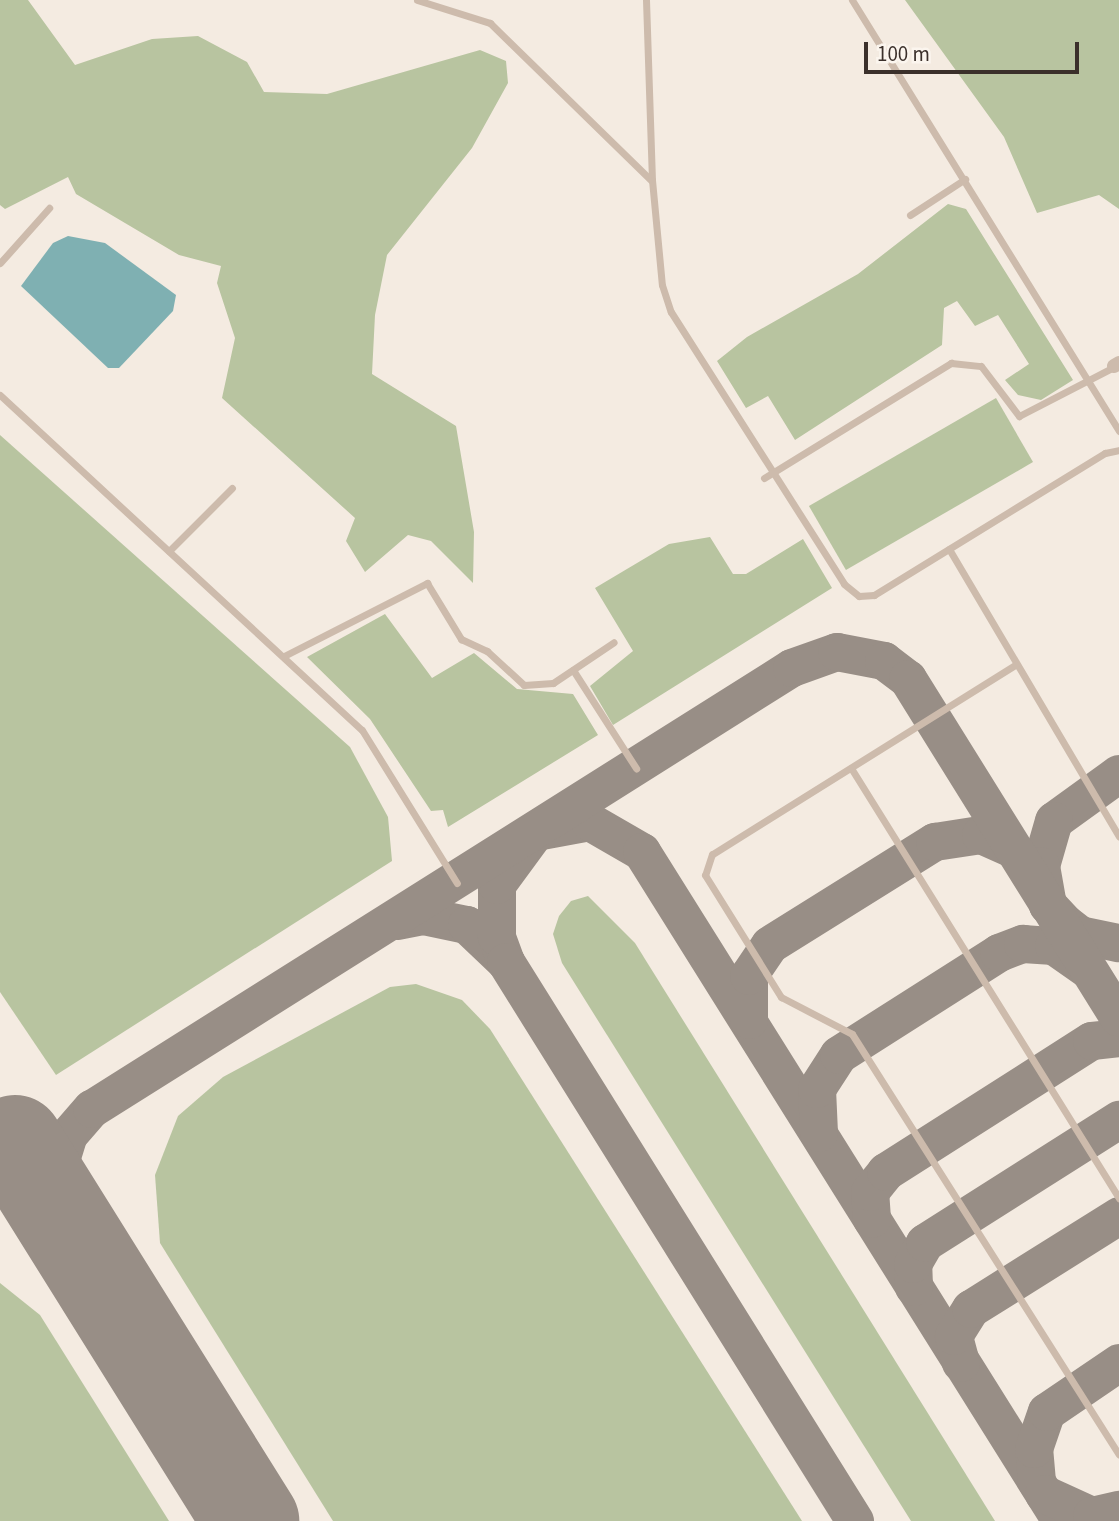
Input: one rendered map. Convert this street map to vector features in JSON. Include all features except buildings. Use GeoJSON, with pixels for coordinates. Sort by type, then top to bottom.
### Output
{"type":"FeatureCollection","features":[{"type":"Feature","properties":{"kind":"lane"},"geometry":{"type":"LineString","coordinates":[[417,0],[491,23],[652,180]]}},
{"type":"Feature","properties":{"kind":"lane"},"geometry":{"type":"LineString","coordinates":[[646,0],[652,180],[662,285],[671,312],[775,470],[844,584],[859,596],[874,595],[1119,450]]}},
{"type":"Feature","properties":{"kind":"lane"},"geometry":{"type":"LineString","coordinates":[[852,0],[1090,381],[1119,432]]}},
{"type":"Feature","properties":{"kind":"lane"},"geometry":{"type":"LineString","coordinates":[[910,215],[965,179]]}},
{"type":"Feature","properties":{"kind":"lane"},"geometry":{"type":"LineString","coordinates":[[0,263],[49,208]]}},
{"type":"Feature","properties":{"kind":"lane"},"geometry":{"type":"LineString","coordinates":[[764,478],[951,363],[981,366],[1018,416],[1117,365]]}},
{"type":"Feature","properties":{"kind":"lane"},"geometry":{"type":"LineString","coordinates":[[0,395],[362,730],[457,883]]}},
{"type":"Feature","properties":{"kind":"lane"},"geometry":{"type":"LineString","coordinates":[[169,551],[232,488]]}},
{"type":"Feature","properties":{"kind":"lane"},"geometry":{"type":"LineString","coordinates":[[949,550],[1119,836]]}},
{"type":"Feature","properties":{"kind":"lane"},"geometry":{"type":"LineString","coordinates":[[284,656],[427,583],[461,639],[486,651],[524,685],[553,684],[614,642]]}},
{"type":"Feature","properties":{"kind":"lane"},"geometry":{"type":"LineString","coordinates":[[1015,665],[712,854],[705,865],[709,886],[781,997],[852,1034],[1119,1454]]}},
{"type":"Feature","properties":{"kind":"lane"},"geometry":{"type":"LineString","coordinates":[[573,670],[636,768]]}},
{"type":"Feature","properties":{"kind":"lane"},"geometry":{"type":"LineString","coordinates":[[851,768],[1119,1198]]}},
{"type":"Feature","properties":{"kind":"green space"},"geometry":{"type":"Polygon","coordinates":[[[0,0],[28,0],[75,65],[152,39],[198,36],[247,62],[264,92],[327,94],[480,50],[506,61],[508,83],[472,148],[387,255],[375,315],[372,374],[456,426],[474,532],[473,583],[431,541],[408,535],[365,572],[346,541],[355,518],[222,398],[235,338],[217,283],[221,266],[179,255],[76,194],[68,177],[5,209],[0,205],[0,0]]]}},
{"type":"Feature","properties":{"kind":"green space"},"geometry":{"type":"Polygon","coordinates":[[[905,0],[1119,0],[1119,209],[1099,195],[1037,213],[1004,137],[905,0]]]}},
{"type":"Feature","properties":{"kind":"green space"},"geometry":{"type":"Polygon","coordinates":[[[948,204],[966,209],[1073,380],[1041,400],[1018,395],[1005,380],[1029,364],[998,315],[975,326],[957,301],[944,308],[942,345],[795,440],[768,396],[746,408],[717,361],[747,337],[858,274],[948,204]]]}},
{"type":"Feature","properties":{"kind":"green space"},"geometry":{"type":"Polygon","coordinates":[[[996,398],[1033,462],[846,570],[809,506],[996,398]]]}},
{"type":"Feature","properties":{"kind":"green space"},"geometry":{"type":"Polygon","coordinates":[[[0,435],[350,747],[388,817],[392,861],[56,1075],[0,992],[0,435]]]}},
{"type":"Feature","properties":{"kind":"green space"},"geometry":{"type":"Polygon","coordinates":[[[710,537],[733,574],[746,574],[803,539],[832,588],[613,725],[590,686],[633,651],[595,588],[669,544],[710,537]]]}},
{"type":"Feature","properties":{"kind":"green space"},"geometry":{"type":"Polygon","coordinates":[[[385,614],[432,678],[474,653],[517,689],[573,694],[598,735],[448,827],[443,810],[431,811],[370,719],[307,657],[385,614]]]}},
{"type":"Feature","properties":{"kind":"green space"},"geometry":{"type":"Polygon","coordinates":[[[588,896],[635,943],[995,1521],[911,1521],[562,963],[553,934],[559,916],[571,901],[588,896]]]}},
{"type":"Feature","properties":{"kind":"green space"},"geometry":{"type":"Polygon","coordinates":[[[416,984],[462,1000],[490,1029],[802,1521],[333,1521],[160,1243],[155,1175],[178,1116],[223,1077],[390,987],[416,984]]]}},
{"type":"Feature","properties":{"kind":"green space"},"geometry":{"type":"Polygon","coordinates":[[[0,1283],[40,1315],[169,1521],[0,1521],[0,1283]]]}},
{"type":"Feature","properties":{"kind":"water"},"geometry":{"type":"Polygon","coordinates":[[[68,236],[105,243],[176,295],[173,311],[119,368],[108,368],[21,286],[53,243],[68,236]]]}},
{"type":"Feature","properties":{"kind":"taxiway"},"geometry":{"type":"LineString","coordinates":[[73,1236],[60,1164],[69,1135],[92,1109],[792,668],[837,652],[884,661],[908,679],[1119,1018]]}},
{"type":"Feature","properties":{"kind":"taxiway"},"geometry":{"type":"LineString","coordinates":[[1119,774],[1054,821],[1041,866],[1048,905],[1066,924],[1080,935],[1119,943]]}},
{"type":"Feature","properties":{"kind":"taxiway"},"geometry":{"type":"LineString","coordinates":[[397,921],[423,916],[467,925],[506,962],[497,937],[497,885],[536,832],[590,822],[642,852],[1061,1521]]}},
{"type":"Feature","properties":{"kind":"taxiway"},"geometry":{"type":"LineString","coordinates":[[749,1020],[749,976],[770,945],[935,842],[981,835],[1013,849]]}},
{"type":"Feature","properties":{"kind":"taxiway"},"geometry":{"type":"LineString","coordinates":[[819,1133],[817,1089],[839,1055],[999,953],[1023,944],[1054,946],[1087,969]]}},
{"type":"Feature","properties":{"kind":"taxiway"},"geometry":{"type":"LineString","coordinates":[[506,962],[855,1521]]}},
{"type":"Feature","properties":{"kind":"taxiway"},"geometry":{"type":"LineString","coordinates":[[872,1219],[870,1192],[886,1172],[1092,1041],[1119,1038]]}},
{"type":"Feature","properties":{"kind":"taxiway"},"geometry":{"type":"LineString","coordinates":[[914,1287],[913,1264],[925,1243],[1119,1120]]}},
{"type":"Feature","properties":{"kind":"taxiway"},"geometry":{"type":"LineString","coordinates":[[961,1363],[954,1336],[971,1309],[1119,1216]]}},
{"type":"Feature","properties":{"kind":"taxiway"},"geometry":{"type":"LineString","coordinates":[[1037,1482],[1034,1449],[1047,1412],[1119,1363]]}},
{"type":"Feature","properties":{"kind":"taxiway"},"geometry":{"type":"LineString","coordinates":[[1044,1494],[1092,1516],[1119,1510]]}},
{"type":"Feature","properties":{"kind":"runway"},"geometry":{"type":"LineString","coordinates":[[15,1143],[251,1521]]}}]}
